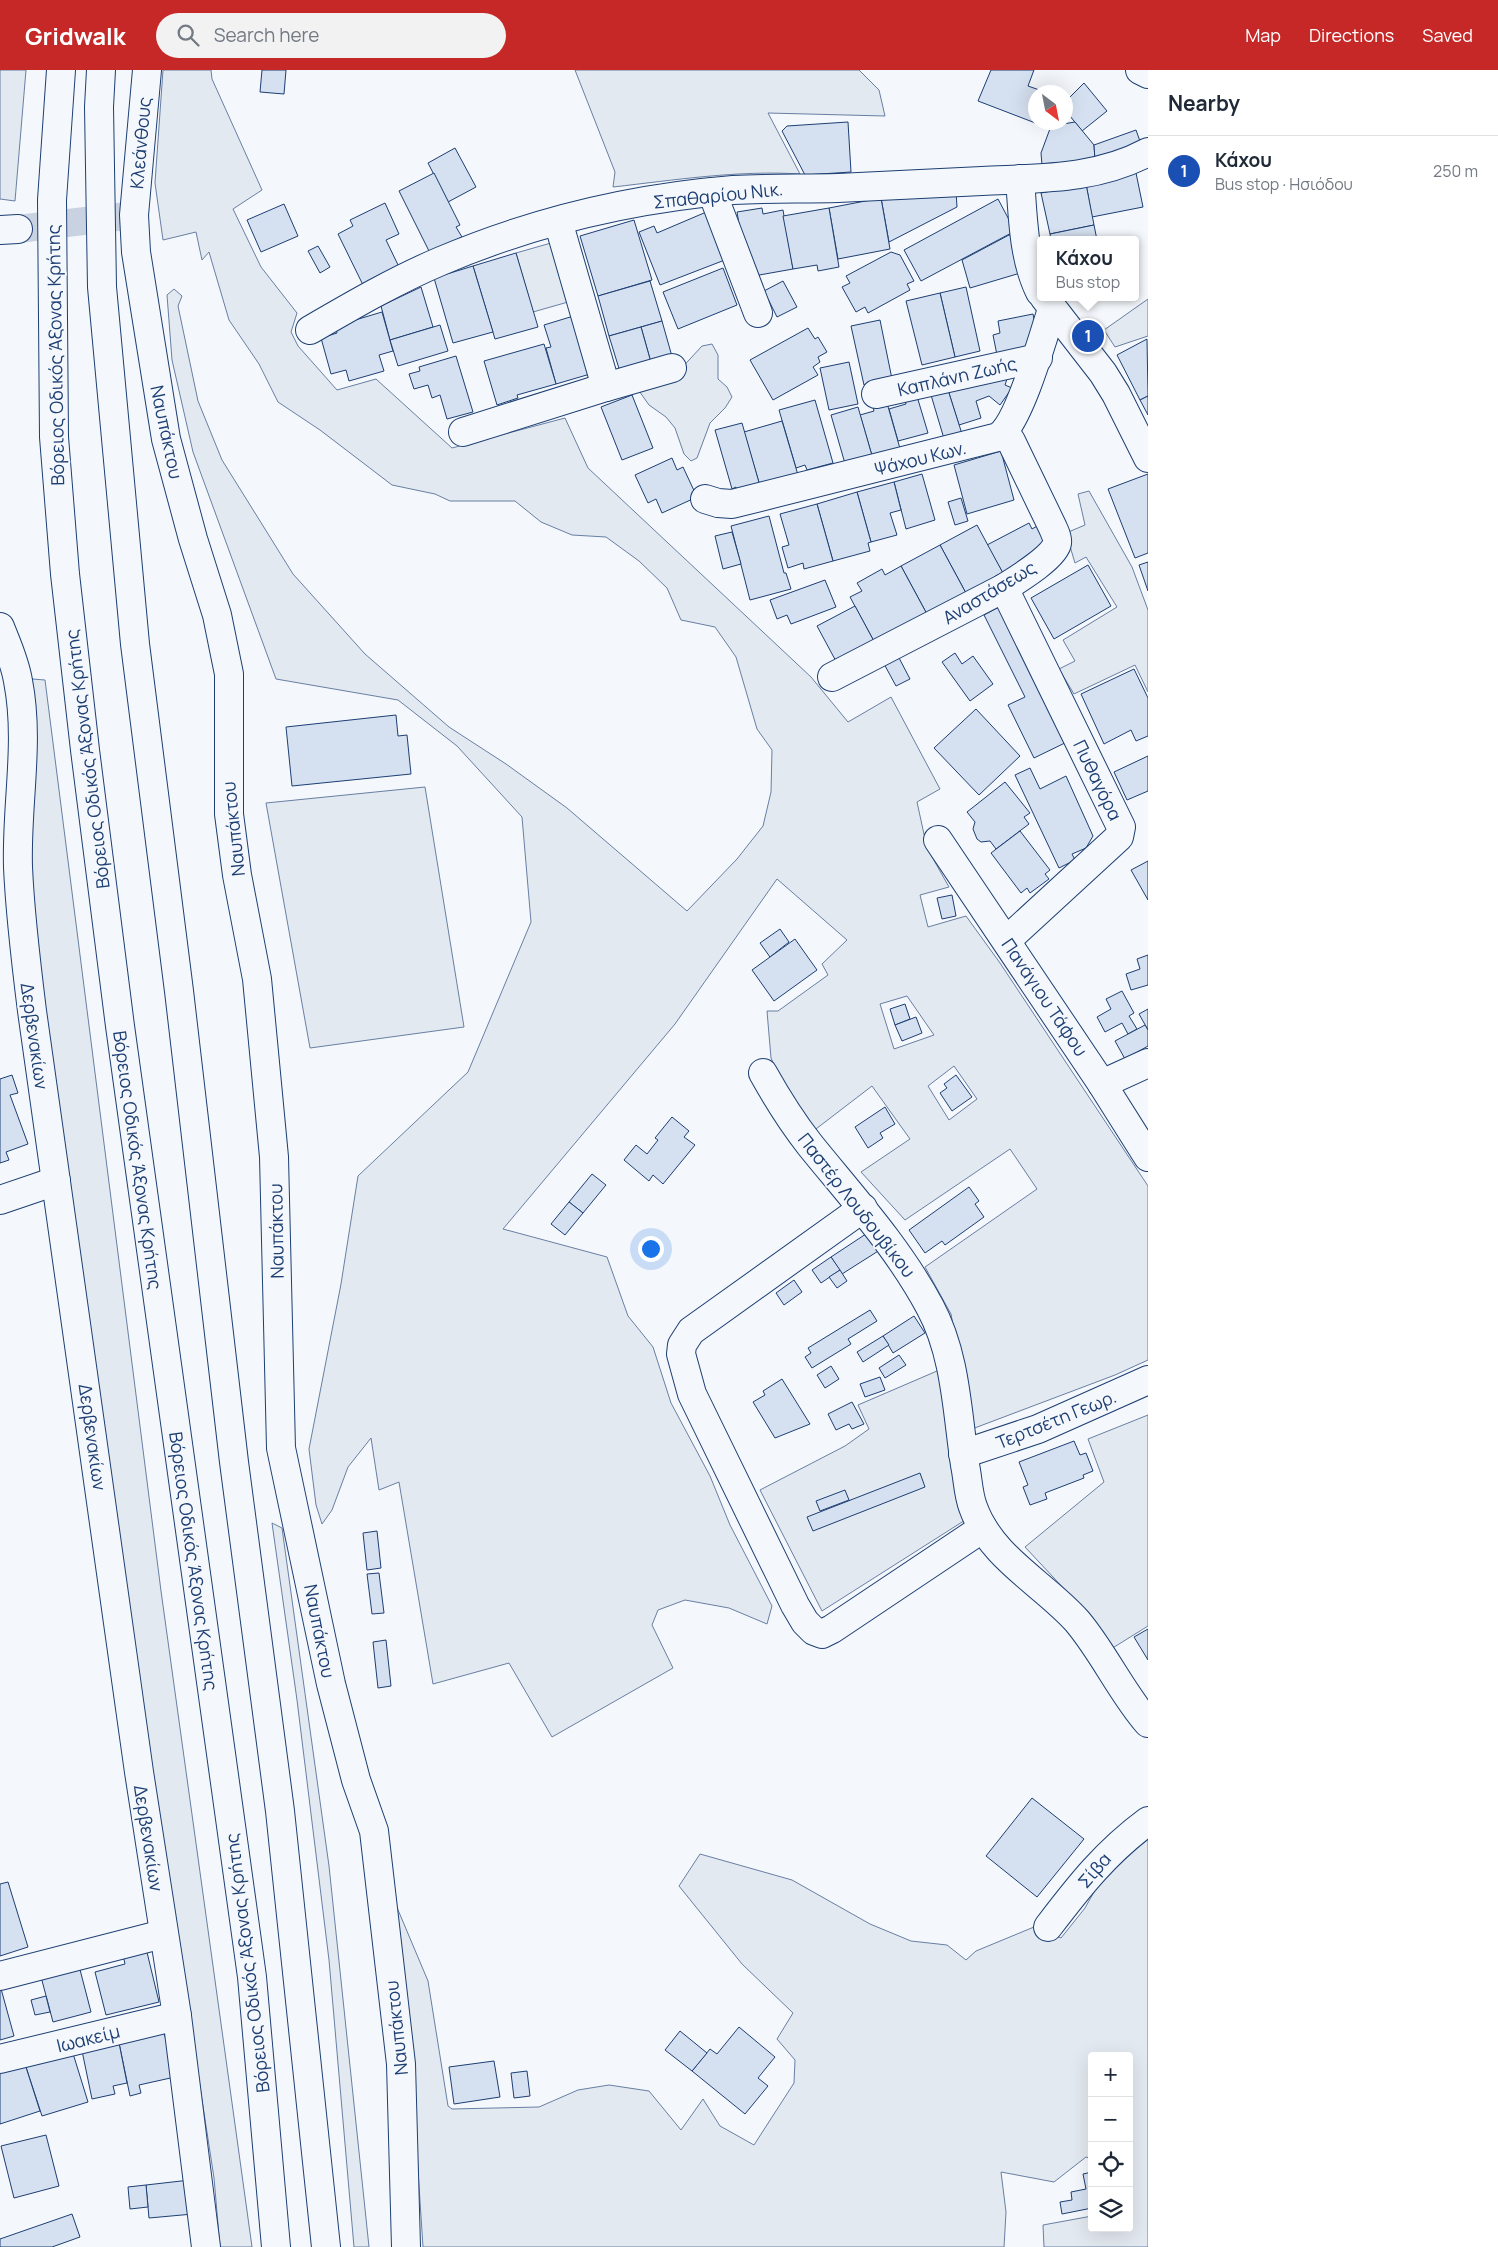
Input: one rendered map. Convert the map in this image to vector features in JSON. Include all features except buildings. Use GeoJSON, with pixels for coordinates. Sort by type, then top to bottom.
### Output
{"type":"FeatureCollection","features":[{"type":"Feature","properties":{"kind":"main road","name":"Βόρειος Οδικός Άξονας Κρήτης"},"geometry":{"type":"LineString","coordinates":[[61,70],[52,200],[52,230],[54,437],[65,574],[120,1026],[252,1977],[276,2247]]}},
{"type":"Feature","properties":{"kind":"main road"},"geometry":{"type":"LineString","coordinates":[[101,70],[99,107],[102,287],[135,644],[180,991],[233,1452],[280,1811],[326,2247]]}},
{"type":"Feature","properties":{"kind":"main road","name":"Κλεάνθους"},"geometry":{"type":"LineString","coordinates":[[134,216],[147,70]]}},
{"type":"Feature","properties":{"kind":"main road"},"geometry":{"type":"LineString","coordinates":[[1140,70],[1148,74]]}},
{"type":"Feature","properties":{"kind":"main road","name":"Σπαθαρίου Νικ."},"geometry":{"type":"LineString","coordinates":[[310,330],[382,290],[441,261],[497,239],[558,221],[651,201],[712,192],[1064,176],[1121,165],[1148,152]]}},
{"type":"Feature","properties":{"kind":"main road"},"geometry":{"type":"LineString","coordinates":[[1020,179],[1026,239],[1037,281]]}},
{"type":"Feature","properties":{"kind":"main road"},"geometry":{"type":"LineString","coordinates":[[712,192],[758,313]]}},
{"type":"Feature","properties":{"kind":"main road","name":"Ναυπάκτου"},"geometry":{"type":"LineString","coordinates":[[134,216],[142,294],[166,439],[193,539],[218,615],[229,674],[229,814],[237,875],[257,979],[274,1157],[281,1448],[331,1684],[356,1780],[374,1831],[400,2064],[406,2247]]}},
{"type":"Feature","properties":{"kind":"main road"},"geometry":{"type":"LineString","coordinates":[[558,221],[606,387]]}},
{"type":"Feature","properties":{"kind":"main road"},"geometry":{"type":"LineString","coordinates":[[1005,432],[1038,358],[1045,301]]}},
{"type":"Feature","properties":{"kind":"main road"},"geometry":{"type":"LineString","coordinates":[[1047,301],[1103,373],[1116,394],[1148,458]]}},
{"type":"Feature","properties":{"kind":"main road","name":"Καπλάνη Ζωής"},"geometry":{"type":"LineString","coordinates":[[876,394],[1038,358]]}},
{"type":"Feature","properties":{"kind":"main road"},"geometry":{"type":"LineString","coordinates":[[463,432],[672,368]]}},
{"type":"Feature","properties":{"kind":"main road","name":"Ψάχου Κων."},"geometry":{"type":"LineString","coordinates":[[705,499],[718,503],[732,504],[979,443],[998,437],[1005,432]]}},
{"type":"Feature","properties":{"kind":"main road","name":"Αναστάσεως"},"geometry":{"type":"LineString","coordinates":[[832,677],[1004,588],[1056,549],[1058,542],[1014,446],[1005,432]]}},
{"type":"Feature","properties":{"kind":"main road","name":"Πυθαγόρα"},"geometry":{"type":"LineString","coordinates":[[1004,588],[1121,827],[1118,837],[1007,940]]}},
{"type":"Feature","properties":{"kind":"main road","name":"Δερβενακίων"},"geometry":{"type":"LineString","coordinates":[[0,627],[15,666],[23,732],[18,866],[21,922],[56,1181],[177,2016],[206,2247]]}},
{"type":"Feature","properties":{"kind":"main road","name":"Πανάγιου Τάφου"},"geometry":{"type":"LineString","coordinates":[[938,840],[1007,940],[1148,1157]]}},
{"type":"Feature","properties":{"kind":"main road"},"geometry":{"type":"LineString","coordinates":[[1102,1084],[1148,1063]]}},
{"type":"Feature","properties":{"kind":"main road","name":"Παστέρ Λουδουβίκου"},"geometry":{"type":"LineString","coordinates":[[763,1073],[796,1126],[892,1246],[923,1294],[943,1333],[952,1371],[973,1507],[984,1528],[1010,1561],[1061,1604],[1078,1624],[1125,1694],[1148,1723]]}},
{"type":"Feature","properties":{"kind":"main road"},"geometry":{"type":"LineString","coordinates":[[0,1200],[56,1181]]}},
{"type":"Feature","properties":{"kind":"main road"},"geometry":{"type":"LineString","coordinates":[[863,1208],[691,1331],[682,1345],[681,1354],[692,1394],[795,1605],[805,1622],[814,1631],[822,1634],[832,1629],[984,1528]]}},
{"type":"Feature","properties":{"kind":"main road","name":"Τερτσέτη Γεωρ."},"geometry":{"type":"LineString","coordinates":[[964,1454],[1047,1425],[1148,1380]]}},
{"type":"Feature","properties":{"kind":"main road","name":"Σίβα"},"geometry":{"type":"LineString","coordinates":[[1048,1926],[1090,1872],[1109,1852],[1148,1821]]}},
{"type":"Feature","properties":{"kind":"main road"},"geometry":{"type":"LineString","coordinates":[[0,1976],[164,1934]]}},
{"type":"Feature","properties":{"kind":"main road","name":"Ιωακείμ"},"geometry":{"type":"LineString","coordinates":[[0,2059],[177,2016]]}},
{"type":"Feature","properties":{"kind":"shaded area"},"geometry":{"type":"Polygon","coordinates":[[[0,70],[26,70],[15,201],[0,199],[0,70]]]}},
{"type":"Feature","properties":{"kind":"shaded area"},"geometry":{"type":"Polygon","coordinates":[[[163,70],[211,70],[212,79],[262,190],[233,209],[261,267],[297,313],[291,332],[298,346],[337,390],[376,379],[452,448],[565,418],[588,468],[811,677],[848,722],[891,697],[940,789],[917,802],[927,848],[949,887],[920,895],[928,927],[966,916],[1000,963],[1148,1186],[1148,1360],[1115,1375],[972,1429],[951,1314],[925,1267],[1037,1189],[1010,1149],[905,1220],[861,1172],[910,1139],[872,1086],[812,1132],[784,1088],[771,1058],[767,1011],[778,1011],[828,975],[822,964],[847,940],[777,879],[675,1024],[503,1229],[607,1257],[628,1316],[653,1347],[671,1403],[710,1476],[730,1525],[772,1606],[767,1624],[729,1608],[685,1600],[658,1610],[652,1625],[673,1668],[552,1737],[509,1663],[433,1684],[399,1482],[379,1490],[371,1438],[348,1467],[332,1510],[322,1524],[316,1505],[309,1449],[341,1284],[358,1176],[468,1072],[531,922],[522,817],[457,746],[398,700],[276,679],[193,452],[172,360],[167,295],[174,289],[182,296],[178,306],[198,401],[222,460],[293,574],[365,654],[449,727],[506,764],[567,808],[687,911],[737,859],[763,826],[771,792],[772,750],[757,729],[736,657],[715,627],[681,620],[667,588],[639,561],[606,537],[572,535],[541,522],[515,501],[450,501],[435,494],[392,485],[320,430],[278,402],[259,364],[229,320],[209,252],[202,260],[196,232],[163,240],[155,183],[163,70]],[[907,996],[880,1004],[894,1049],[934,1035],[907,996]],[[954,1066],[928,1086],[949,1120],[977,1099],[954,1066]]]}},
{"type":"Feature","properties":{"kind":"shaded area"},"geometry":{"type":"Polygon","coordinates":[[[575,70],[859,70],[879,90],[885,116],[768,113],[800,174],[754,173],[613,187],[615,172],[575,70]]]}},
{"type":"Feature","properties":{"kind":"shaded area"},"geometry":{"type":"Polygon","coordinates":[[[558,241],[575,300],[533,312],[516,253],[558,241]]]}},
{"type":"Feature","properties":{"kind":"shaded area"},"geometry":{"type":"Polygon","coordinates":[[[1148,299],[1148,336],[1115,347],[1104,330],[1148,299]]]}},
{"type":"Feature","properties":{"kind":"shaded area"},"geometry":{"type":"Polygon","coordinates":[[[712,344],[718,355],[718,379],[727,387],[732,397],[725,408],[710,423],[697,458],[691,461],[684,454],[675,428],[666,417],[649,405],[637,388],[678,372],[702,346],[712,344]]]}},
{"type":"Feature","properties":{"kind":"shaded area"},"geometry":{"type":"Polygon","coordinates":[[[1089,491],[1132,567],[1148,610],[1148,692],[1135,665],[1074,694],[1059,669],[1075,661],[1063,640],[1117,607],[1086,557],[1075,563],[1066,533],[1085,525],[1078,494],[1089,491]]]}},
{"type":"Feature","properties":{"kind":"shaded area"},"geometry":{"type":"Polygon","coordinates":[[[32,679],[45,680],[161,1591],[252,2247],[220,2247],[214,2178],[145,1728],[44,1011],[30,875],[32,679]]]}},
{"type":"Feature","properties":{"kind":"shaded area"},"geometry":{"type":"Polygon","coordinates":[[[425,787],[464,1027],[310,1048],[266,803],[425,787]]]}},
{"type":"Feature","properties":{"kind":"shaded area"},"geometry":{"type":"Polygon","coordinates":[[[944,1368],[970,1517],[822,1611],[760,1490],[845,1446],[869,1429],[858,1405],[944,1368]]]}},
{"type":"Feature","properties":{"kind":"shaded area"},"geometry":{"type":"Polygon","coordinates":[[[1148,1415],[1148,1626],[1111,1649],[1082,1608],[1025,1547],[1104,1482],[1088,1439],[1148,1415]]]}},
{"type":"Feature","properties":{"kind":"shaded area"},"geometry":{"type":"Polygon","coordinates":[[[272,1523],[282,1528],[329,1866],[369,2247],[354,2247],[329,1960],[297,1700],[272,1523]]]}},
{"type":"Feature","properties":{"kind":"shaded area"},"geometry":{"type":"Polygon","coordinates":[[[1148,1838],[1148,2247],[1044,2247],[1043,2225],[1088,2217],[1088,2232],[1133,2232],[1133,2052],[1088,2052],[1088,2158],[1086,2157],[1054,2182],[1001,2172],[1006,2212],[1004,2247],[423,2247],[415,2125],[393,1898],[428,1981],[448,2106],[452,2109],[539,2107],[578,2090],[609,2085],[649,2091],[681,2130],[703,2099],[720,2126],[754,2145],[794,2083],[795,2060],[777,2039],[793,2013],[742,1964],[679,1886],[700,1854],[792,1880],[870,1924],[911,1941],[947,1945],[966,1960],[976,1951],[1034,1927],[1061,1938],[1085,1908],[1099,1883],[1114,1865],[1148,1838]]]}},
{"type":"Feature","properties":{"kind":"tunnel"},"geometry":{"type":"LineString","coordinates":[[18,229],[134,215]]}},
{"type":"Feature","properties":{"kind":"place","name":"Κάχου"},"geometry":{"type":"Point","coordinates":[1088,336]}}]}
